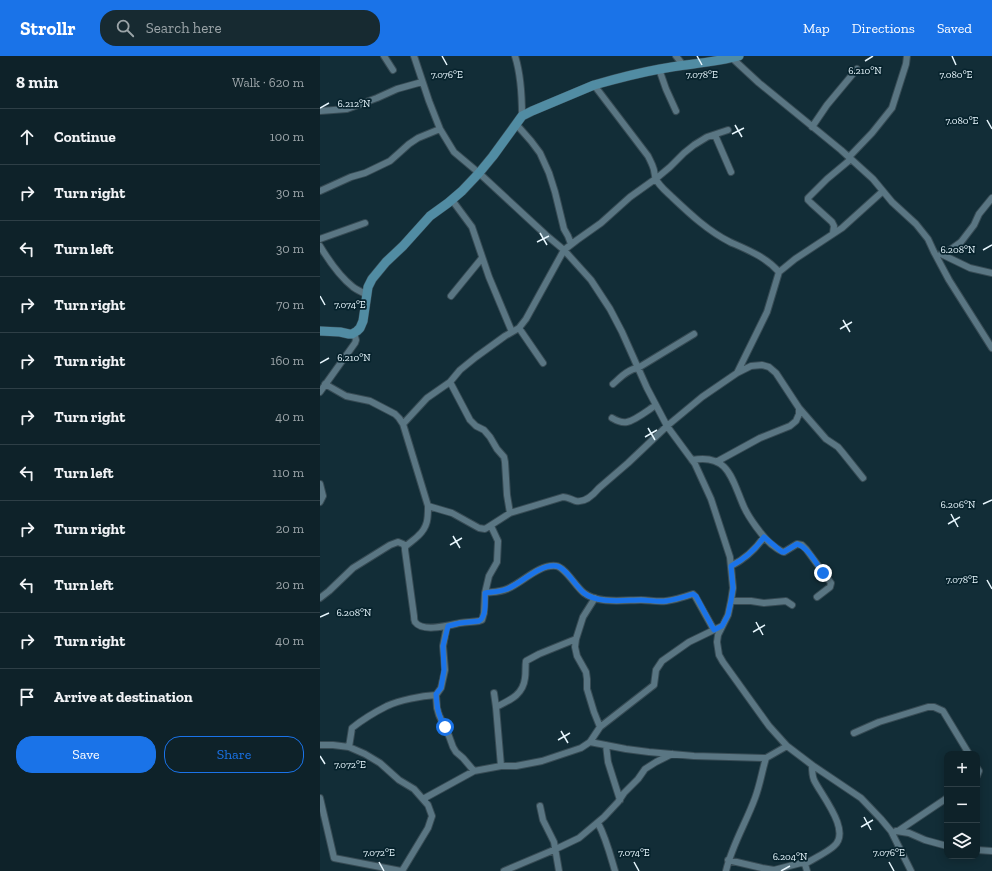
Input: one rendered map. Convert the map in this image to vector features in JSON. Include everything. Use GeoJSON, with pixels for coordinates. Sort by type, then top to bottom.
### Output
{"type":"FeatureCollection","features":[{"type":"Feature","properties":{"kind":"street"},"geometry":{"type":"LineString","coordinates":[[384,56],[392,70]]}},
{"type":"Feature","properties":{"kind":"street"},"geometry":{"type":"LineString","coordinates":[[414,56],[440,129],[454,152],[480,172],[546,235],[564,250],[591,280],[604,299],[622,332],[646,388],[667,426],[692,460],[704,482],[730,557],[731,566],[733,588],[731,601],[728,615],[718,635],[717,642],[719,655],[723,662],[769,726],[787,746],[861,798],[881,819],[891,831],[911,871]]}},
{"type":"Feature","properties":{"kind":"street"},"geometry":{"type":"LineString","coordinates":[[515,56],[518,64],[522,96],[522,116]]}},
{"type":"Feature","properties":{"kind":"street"},"geometry":{"type":"LineString","coordinates":[[676,56],[683,66]]}},
{"type":"Feature","properties":{"kind":"street"},"geometry":{"type":"LineString","coordinates":[[833,233],[834,226],[832,222],[808,200],[808,198],[850,158],[892,108],[906,64],[907,56]]}},
{"type":"Feature","properties":{"kind":"street"},"geometry":{"type":"LineString","coordinates":[[320,332],[340,332],[349,334],[354,333],[360,328],[363,321],[368,287],[372,279],[386,262],[403,246],[430,216],[452,200],[480,172],[522,116],[594,86],[659,69],[725,60],[736,57],[759,83],[850,158],[873,179],[892,202],[916,224],[928,239],[963,304],[992,348]]}},
{"type":"Feature","properties":{"kind":"street"},"geometry":{"type":"LineString","coordinates":[[659,69],[676,111]]}},
{"type":"Feature","properties":{"kind":"street"},"geometry":{"type":"LineString","coordinates":[[812,127],[827,105],[857,69]]}},
{"type":"Feature","properties":{"kind":"street"},"geometry":{"type":"LineString","coordinates":[[320,111],[347,109],[378,98],[397,89],[422,82]]}},
{"type":"Feature","properties":{"kind":"street"},"geometry":{"type":"LineString","coordinates":[[594,86],[648,156],[654,168],[656,179],[664,190],[707,228],[748,249],[769,262],[779,272]]}},
{"type":"Feature","properties":{"kind":"street"},"geometry":{"type":"LineString","coordinates":[[516,124],[540,153],[549,173],[564,229],[571,244]]}},
{"type":"Feature","properties":{"kind":"street"},"geometry":{"type":"LineString","coordinates":[[320,191],[351,177],[365,174],[390,160],[418,138],[440,129]]}},
{"type":"Feature","properties":{"kind":"street"},"geometry":{"type":"LineString","coordinates":[[403,424],[427,398],[450,382],[470,361],[504,336],[519,328],[526,319],[564,250],[601,223],[630,197],[656,179],[694,145],[728,130]]}},
{"type":"Feature","properties":{"kind":"street"},"geometry":{"type":"LineString","coordinates":[[715,135],[730,172]]}},
{"type":"Feature","properties":{"kind":"street"},"geometry":{"type":"LineString","coordinates":[[737,373],[767,312],[779,272],[842,228],[883,191]]}},
{"type":"Feature","properties":{"kind":"street"},"geometry":{"type":"LineString","coordinates":[[943,255],[962,242],[979,214],[992,198]]}},
{"type":"Feature","properties":{"kind":"street"},"geometry":{"type":"LineString","coordinates":[[452,200],[472,227],[494,290],[512,332]]}},
{"type":"Feature","properties":{"kind":"street"},"geometry":{"type":"LineString","coordinates":[[320,238],[365,223]]}},
{"type":"Feature","properties":{"kind":"street"},"geometry":{"type":"LineString","coordinates":[[320,246],[332,266],[353,287],[367,295]]}},
{"type":"Feature","properties":{"kind":"street"},"geometry":{"type":"LineString","coordinates":[[934,252],[970,268],[992,273]]}},
{"type":"Feature","properties":{"kind":"street"},"geometry":{"type":"LineString","coordinates":[[451,296],[482,258]]}},
{"type":"Feature","properties":{"kind":"street"},"geometry":{"type":"LineString","coordinates":[[519,328],[543,363]]}},
{"type":"Feature","properties":{"kind":"street"},"geometry":{"type":"LineString","coordinates":[[320,392],[355,342],[356,337],[354,333]]}},
{"type":"Feature","properties":{"kind":"street"},"geometry":{"type":"LineString","coordinates":[[613,384],[633,368],[638,368],[694,334]]}},
{"type":"Feature","properties":{"kind":"street"},"geometry":{"type":"LineString","coordinates":[[428,506],[452,513],[484,529],[510,513],[563,497],[567,497],[575,501],[586,499],[595,493],[667,426],[702,397],[737,373],[751,366],[757,365],[769,367],[776,373],[799,408],[826,439],[838,447],[862,478]]}},
{"type":"Feature","properties":{"kind":"street"},"geometry":{"type":"LineString","coordinates":[[450,382],[470,420],[476,426],[484,430],[504,457],[510,513]]}},
{"type":"Feature","properties":{"kind":"street"},"geometry":{"type":"LineString","coordinates":[[325,384],[346,396],[370,401],[395,414],[403,424],[428,506],[428,520],[424,529],[419,536],[406,547],[405,550],[413,609],[416,622],[420,626],[430,628],[482,620],[485,608],[485,593],[490,576],[497,562],[498,541],[491,526]]}},
{"type":"Feature","properties":{"kind":"street"},"geometry":{"type":"LineString","coordinates":[[612,418],[619,422],[628,422],[656,405]]}},
{"type":"Feature","properties":{"kind":"street"},"geometry":{"type":"LineString","coordinates":[[718,461],[760,438],[790,426],[796,421],[799,414],[799,408]]}},
{"type":"Feature","properties":{"kind":"street"},"geometry":{"type":"LineString","coordinates":[[692,460],[708,458],[718,461],[728,470],[745,508],[764,537],[782,552],[797,544],[802,545],[806,549],[831,584],[830,587],[817,597]]}},
{"type":"Feature","properties":{"kind":"street"},"geometry":{"type":"LineString","coordinates":[[320,484],[323,496],[320,502]]}},
{"type":"Feature","properties":{"kind":"street"},"geometry":{"type":"LineString","coordinates":[[731,566],[752,553],[764,537]]}},
{"type":"Feature","properties":{"kind":"street"},"geometry":{"type":"LineString","coordinates":[[320,598],[353,568],[390,545],[398,542],[406,547]]}},
{"type":"Feature","properties":{"kind":"street"},"geometry":{"type":"LineString","coordinates":[[485,593],[506,590],[546,567],[556,566],[563,568],[586,595],[609,601],[667,601],[693,594],[696,596],[714,630]]}},
{"type":"Feature","properties":{"kind":"street"},"geometry":{"type":"LineString","coordinates":[[595,598],[583,617],[575,647],[577,656],[586,672],[587,689],[600,727]]}},
{"type":"Feature","properties":{"kind":"street"},"geometry":{"type":"LineString","coordinates":[[731,601],[751,601],[764,603],[786,601],[792,605]]}},
{"type":"Feature","properties":{"kind":"street"},"geometry":{"type":"LineString","coordinates":[[349,747],[352,728],[368,717],[387,706],[421,696],[436,694],[441,688],[444,670],[443,646],[448,626]]}},
{"type":"Feature","properties":{"kind":"street"},"geometry":{"type":"LineString","coordinates":[[423,799],[474,771],[542,761],[581,748],[590,742],[600,727],[654,685],[656,670],[662,661],[689,642],[722,626]]}},
{"type":"Feature","properties":{"kind":"street"},"geometry":{"type":"LineString","coordinates":[[496,707],[518,695],[523,686],[526,662],[539,654],[576,639]]}},
{"type":"Feature","properties":{"kind":"street"},"geometry":{"type":"LineString","coordinates":[[494,693],[501,766]]}},
{"type":"Feature","properties":{"kind":"street"},"geometry":{"type":"LineString","coordinates":[[436,694],[439,715],[453,747],[474,771]]}},
{"type":"Feature","properties":{"kind":"street"},"geometry":{"type":"LineString","coordinates":[[854,733],[879,722],[928,707],[934,707],[943,711],[967,751]]}},
{"type":"Feature","properties":{"kind":"street"},"geometry":{"type":"LineString","coordinates":[[590,742],[626,749],[694,756],[766,758],[787,746]]}},
{"type":"Feature","properties":{"kind":"street"},"geometry":{"type":"LineString","coordinates":[[320,745],[349,747],[380,763],[423,799],[428,805],[432,816],[428,828],[402,871],[334,858],[320,798]]}},
{"type":"Feature","properties":{"kind":"street"},"geometry":{"type":"LineString","coordinates":[[606,745],[608,762],[620,800]]}},
{"type":"Feature","properties":{"kind":"street"},"geometry":{"type":"LineString","coordinates":[[504,871],[579,838],[604,817],[645,769],[672,754]]}},
{"type":"Feature","properties":{"kind":"street"},"geometry":{"type":"LineString","coordinates":[[726,871],[728,860],[756,797],[766,758]]}},
{"type":"Feature","properties":{"kind":"street"},"geometry":{"type":"LineString","coordinates":[[728,860],[774,870],[802,863],[805,864],[838,842],[840,836],[839,827],[831,809],[813,778],[812,765]]}},
{"type":"Feature","properties":{"kind":"street"},"geometry":{"type":"LineString","coordinates":[[898,831],[944,800]]}},
{"type":"Feature","properties":{"kind":"street"},"geometry":{"type":"LineString","coordinates":[[540,806],[543,820],[554,842],[559,871]]}},
{"type":"Feature","properties":{"kind":"street"},"geometry":{"type":"LineString","coordinates":[[598,822],[604,834],[615,871]]}},
{"type":"Feature","properties":{"kind":"street"},"geometry":{"type":"LineString","coordinates":[[891,831],[909,833],[924,840],[944,845]]}},
{"type":"Feature","properties":{"kind":"street"},"geometry":{"type":"LineString","coordinates":[[980,850],[992,851]]}},
{"type":"Feature","properties":{"kind":"street"},"geometry":{"type":"LineString","coordinates":[[805,864],[807,871]]}},
{"type":"Feature","properties":{"kind":"route"},"geometry":{"type":"LineString","coordinates":[[445,727],[437,708],[436,694],[441,688],[444,670],[443,646],[448,626],[482,620],[484,614],[485,593],[506,590],[546,567],[556,566],[563,568],[586,595],[609,601],[667,601],[693,594],[696,596],[714,630],[722,626],[728,615],[733,588],[731,566],[752,553],[764,537],[782,552],[797,544],[802,545],[823,573]]}}]}
